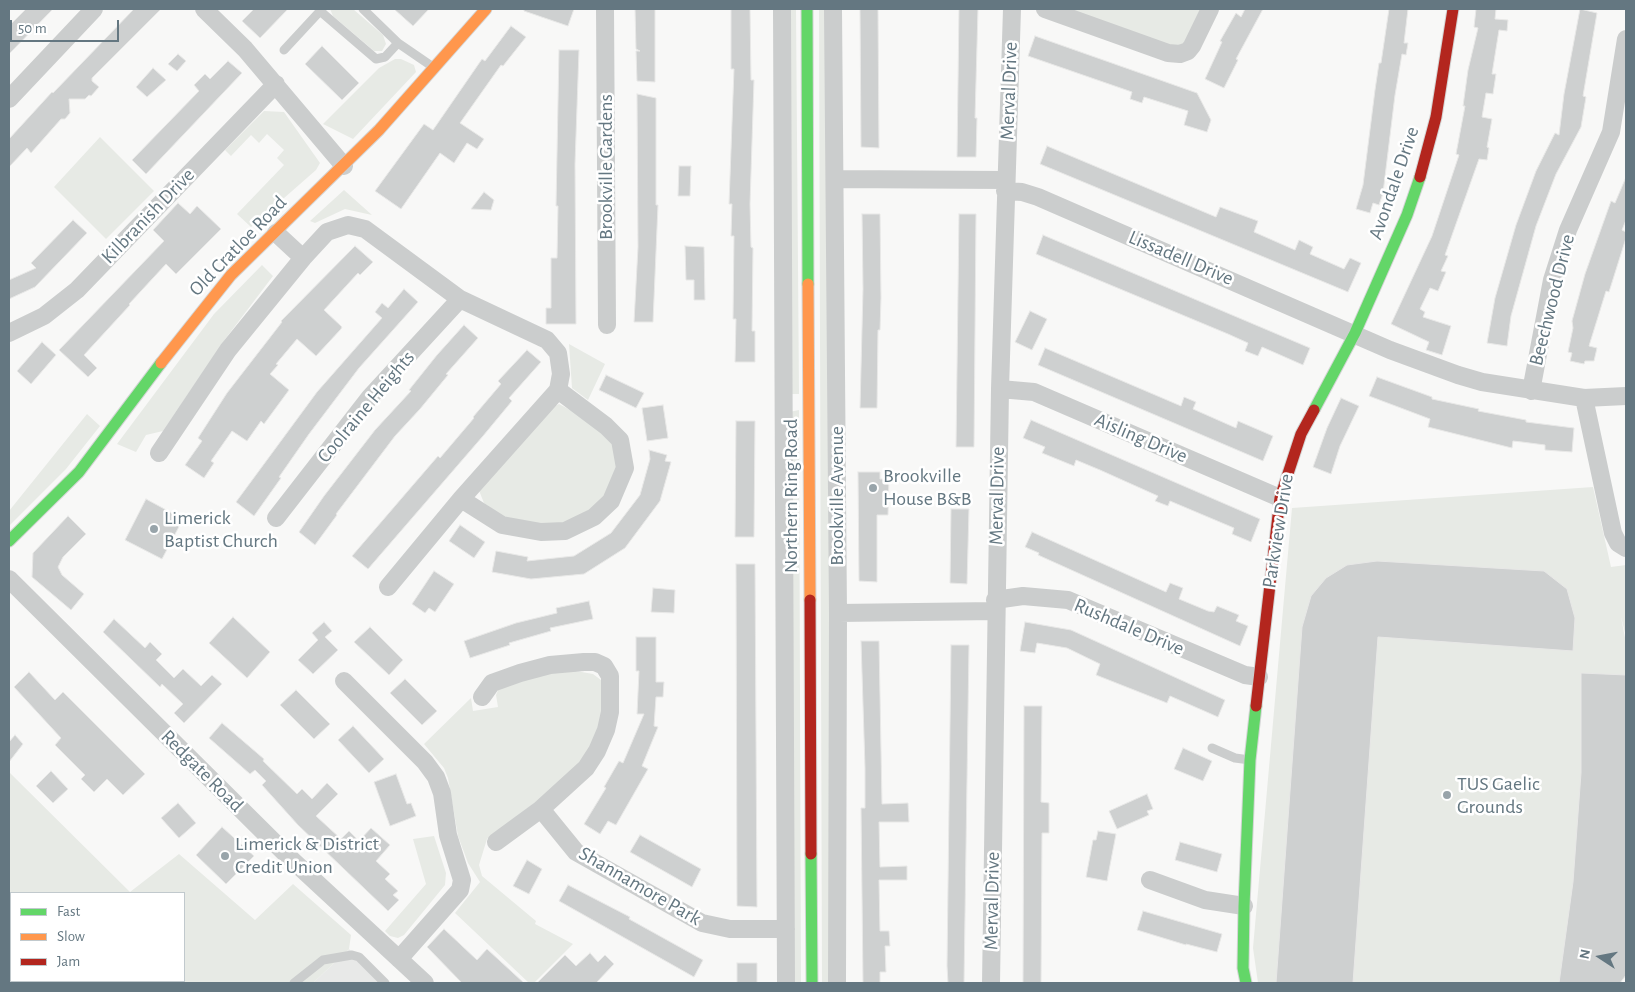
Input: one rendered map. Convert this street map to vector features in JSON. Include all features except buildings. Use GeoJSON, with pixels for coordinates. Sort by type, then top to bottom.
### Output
{"type":"FeatureCollection","features":[{"type":"Feature","properties":{"kind":"street"},"geometry":{"type":"LineString","coordinates":[[9,99],[94,9]]}},
{"type":"Feature","properties":{"kind":"street"},"geometry":{"type":"LineString","coordinates":[[204,9],[276,84],[344,166]]}},
{"type":"Feature","properties":{"kind":"street","name":"Old Cratloe Road"},"geometry":{"type":"LineString","coordinates":[[9,541],[79,472],[198,314],[245,260],[276,233],[344,166],[408,98],[433,67],[486,9]]}},
{"type":"Feature","properties":{"kind":"street","name":"Brookville Gardens"},"geometry":{"type":"LineString","coordinates":[[605,9],[608,325]]}},
{"type":"Feature","properties":{"kind":"street"},"geometry":{"type":"LineString","coordinates":[[782,9],[797,403],[786,983]]}},
{"type":"Feature","properties":{"kind":"street","name":"Northern Ring Road"},"geometry":{"type":"LineString","coordinates":[[807,9],[797,403],[812,983]]}},
{"type":"Feature","properties":{"kind":"street","name":"Brookville Avenue"},"geometry":{"type":"LineString","coordinates":[[833,9],[838,613],[837,983]]}},
{"type":"Feature","properties":{"kind":"street","name":"Merval Drive"},"geometry":{"type":"LineString","coordinates":[[991,983],[1000,388],[1012,9]]}},
{"type":"Feature","properties":{"kind":"street"},"geometry":{"type":"LineString","coordinates":[[1046,9],[1168,53],[1180,54],[1188,51],[1192,46],[1210,9]]}},
{"type":"Feature","properties":{"kind":"street","name":"Avondale Drive"},"geometry":{"type":"LineString","coordinates":[[1354,333],[1407,215],[1422,173],[1436,117],[1453,9]]}},
{"type":"Feature","properties":{"kind":"street","name":"Beechwood Drive"},"geometry":{"type":"LineString","coordinates":[[1531,391],[1540,335],[1556,267],[1568,230],[1611,132],[1626,39]]}},
{"type":"Feature","properties":{"kind":"street","name":"Kilbranish Drive"},"geometry":{"type":"LineString","coordinates":[[9,333],[44,316],[77,290],[276,84]]}},
{"type":"Feature","properties":{"kind":"street","name":"Lissadell Drive"},"geometry":{"type":"LineString","coordinates":[[835,178],[1005,186],[1038,197],[1354,333]]}},
{"type":"Feature","properties":{"kind":"street"},"geometry":{"type":"LineString","coordinates":[[159,452],[228,350],[326,232],[339,227],[357,226],[365,229],[460,299],[547,340],[558,353],[561,374],[558,390],[461,499],[388,587]]}},
{"type":"Feature","properties":{"kind":"street"},"geometry":{"type":"LineString","coordinates":[[276,233],[303,258]]}},
{"type":"Feature","properties":{"kind":"street","name":"Coolraine Heights"},"geometry":{"type":"LineString","coordinates":[[276,518],[370,397],[460,299]]}},
{"type":"Feature","properties":{"kind":"street"},"geometry":{"type":"LineString","coordinates":[[1354,333],[1390,350],[1482,382],[1584,398],[1626,396]]}},
{"type":"Feature","properties":{"kind":"street","name":"Parkview Drive"},"geometry":{"type":"LineString","coordinates":[[1246,983],[1243,968],[1244,906],[1250,760],[1280,498],[1301,434],[1354,333]]}},
{"type":"Feature","properties":{"kind":"street","name":"Aisling Drive"},"geometry":{"type":"LineString","coordinates":[[1000,388],[1034,392],[1280,498]]}},
{"type":"Feature","properties":{"kind":"street"},"geometry":{"type":"LineString","coordinates":[[461,499],[502,526],[541,532],[565,531],[594,517],[611,501],[625,468],[620,440],[606,426],[558,390]]}},
{"type":"Feature","properties":{"kind":"street"},"geometry":{"type":"LineString","coordinates":[[1584,398],[1613,533],[1618,542],[1626,548]]}},
{"type":"Feature","properties":{"kind":"street","name":"Redgate Road"},"geometry":{"type":"LineString","coordinates":[[9,578],[286,854],[425,983]]}},
{"type":"Feature","properties":{"kind":"street","name":"Rushdale Drive"},"geometry":{"type":"LineString","coordinates":[[838,613],[996,605],[1023,596],[1068,600],[1245,675],[1259,677]]}},
{"type":"Feature","properties":{"kind":"street"},"geometry":{"type":"LineString","coordinates":[[482,697],[492,683],[550,665],[595,662],[604,666],[610,676],[610,712],[606,730],[597,751],[586,768],[541,809],[496,842]]}},
{"type":"Feature","properties":{"kind":"street"},"geometry":{"type":"LineString","coordinates":[[344,681],[425,762],[436,777],[442,793],[448,834],[462,880],[460,890],[399,959]]}},
{"type":"Feature","properties":{"kind":"street","name":"Shannamore Park"},"geometry":{"type":"LineString","coordinates":[[541,809],[576,852],[702,923],[730,928],[786,929]]}},
{"type":"Feature","properties":{"kind":"street"},"geometry":{"type":"LineString","coordinates":[[1150,880],[1205,900],[1244,906]]}},
{"type":"Feature","properties":{"kind":"lane"},"geometry":{"type":"LineString","coordinates":[[362,9],[398,43],[433,67]]}},
{"type":"Feature","properties":{"kind":"lane"},"geometry":{"type":"LineString","coordinates":[[284,50],[321,10],[376,59],[385,57],[398,43]]}},
{"type":"Feature","properties":{"kind":"lane"},"geometry":{"type":"LineString","coordinates":[[1212,748],[1235,758],[1250,760]]}},
{"type":"Feature","properties":{"kind":"lane"},"geometry":{"type":"LineString","coordinates":[[294,983],[324,960],[352,955],[359,957],[385,983]]}},
{"type":"Feature","properties":{"kind":"shaded area"},"geometry":{"type":"Polygon","coordinates":[[[330,9],[353,9],[383,35],[386,44],[382,51],[374,51],[333,16],[330,9]]]}},
{"type":"Feature","properties":{"kind":"shaded area"},"geometry":{"type":"Polygon","coordinates":[[[788,9],[796,9],[799,394],[789,394],[788,9]]]}},
{"type":"Feature","properties":{"kind":"shaded area"},"geometry":{"type":"Polygon","coordinates":[[[819,9],[829,9],[831,983],[822,983],[819,9]]]}},
{"type":"Feature","properties":{"kind":"shaded area"},"geometry":{"type":"Polygon","coordinates":[[[1063,9],[1203,9],[1191,38],[1178,48],[1063,9]]]}},
{"type":"Feature","properties":{"kind":"shaded area"},"geometry":{"type":"Polygon","coordinates":[[[395,59],[401,59],[414,65],[416,72],[353,139],[323,124],[379,68],[395,59]]]}},
{"type":"Feature","properties":{"kind":"shaded area"},"geometry":{"type":"Polygon","coordinates":[[[264,111],[284,112],[320,163],[316,170],[251,227],[237,214],[284,165],[277,158],[284,150],[267,134],[259,143],[251,135],[231,156],[225,150],[264,111]]]}},
{"type":"Feature","properties":{"kind":"shaded area"},"geometry":{"type":"Polygon","coordinates":[[[100,137],[154,191],[106,239],[54,187],[100,137]]]}},
{"type":"Feature","properties":{"kind":"shaded area"},"geometry":{"type":"Polygon","coordinates":[[[344,190],[372,215],[345,209],[315,223],[310,221],[344,190]]]}},
{"type":"Feature","properties":{"kind":"shaded area"},"geometry":{"type":"Polygon","coordinates":[[[262,265],[273,276],[226,338],[163,431],[146,435],[136,452],[117,444],[214,314],[262,265]]]}},
{"type":"Feature","properties":{"kind":"shaded area"},"geometry":{"type":"Polygon","coordinates":[[[569,344],[605,364],[588,400],[572,388],[569,344]]]}},
{"type":"Feature","properties":{"kind":"shaded area"},"geometry":{"type":"Polygon","coordinates":[[[559,404],[602,427],[615,442],[617,474],[604,502],[561,525],[528,526],[502,516],[484,503],[478,488],[552,407],[559,404]]]}},
{"type":"Feature","properties":{"kind":"shaded area"},"geometry":{"type":"Polygon","coordinates":[[[799,410],[801,983],[788,983],[789,412],[799,410]]]}},
{"type":"Feature","properties":{"kind":"shaded area"},"geometry":{"type":"Polygon","coordinates":[[[87,414],[100,426],[66,469],[9,526],[9,511],[87,414]]]}},
{"type":"Feature","properties":{"kind":"shaded area","name":"TUS Gaelic Grounds"},"geometry":{"type":"Polygon","coordinates":[[[1593,487],[1611,567],[1626,565],[1626,637],[1621,617],[1626,643],[1626,975],[1620,983],[1258,983],[1253,948],[1292,508],[1593,487]]]}},
{"type":"Feature","properties":{"kind":"shaded area"},"geometry":{"type":"Polygon","coordinates":[[[576,671],[593,674],[601,680],[603,689],[600,726],[585,756],[562,782],[487,839],[479,865],[482,876],[536,921],[535,924],[573,944],[534,983],[529,983],[455,913],[480,882],[468,863],[458,836],[448,778],[444,768],[424,744],[471,698],[473,711],[498,707],[496,695],[499,688],[540,674],[576,671]]]}},
{"type":"Feature","properties":{"kind":"shaded area"},"geometry":{"type":"Polygon","coordinates":[[[9,772],[130,892],[179,854],[255,920],[293,884],[351,935],[349,949],[313,983],[9,983],[9,772]]]}},
{"type":"Feature","properties":{"kind":"shaded area"},"geometry":{"type":"Polygon","coordinates":[[[434,836],[446,873],[445,885],[404,935],[398,938],[390,936],[385,931],[426,884],[413,839],[434,836]]]}},
{"type":"Feature","properties":{"kind":"shaded area"},"geometry":{"type":"Polygon","coordinates":[[[349,949],[383,983],[313,983],[349,949]]]}},
{"type":"Feature","properties":{"kind":"traffic: fast"},"geometry":{"type":"LineString","coordinates":[[807,9],[808,284]]}},
{"type":"Feature","properties":{"kind":"traffic: fast"},"geometry":{"type":"LineString","coordinates":[[1314,410],[1355,333],[1407,215],[1420,177]]}},
{"type":"Feature","properties":{"kind":"traffic: fast"},"geometry":{"type":"LineString","coordinates":[[9,541],[79,472],[161,363]]}},
{"type":"Feature","properties":{"kind":"traffic: fast"},"geometry":{"type":"LineString","coordinates":[[1246,983],[1243,968],[1244,906],[1250,760],[1256,706]]}},
{"type":"Feature","properties":{"kind":"traffic: fast"},"geometry":{"type":"LineString","coordinates":[[811,854],[812,983]]}},
{"type":"Feature","properties":{"kind":"traffic: slow"},"geometry":{"type":"LineString","coordinates":[[161,363],[231,275],[379,130],[486,9]]}},
{"type":"Feature","properties":{"kind":"traffic: slow"},"geometry":{"type":"LineString","coordinates":[[808,284],[810,600]]}},
{"type":"Feature","properties":{"kind":"traffic: jam"},"geometry":{"type":"LineString","coordinates":[[1420,177],[1436,117],[1453,9]]}},
{"type":"Feature","properties":{"kind":"traffic: jam"},"geometry":{"type":"LineString","coordinates":[[1256,706],[1280,498],[1301,434],[1314,410]]}},
{"type":"Feature","properties":{"kind":"traffic: jam"},"geometry":{"type":"LineString","coordinates":[[810,600],[811,854]]}},
{"type":"Feature","properties":{"kind":"place","name":"Brookville House B&B"},"geometry":{"type":"Point","coordinates":[873,488]}},
{"type":"Feature","properties":{"kind":"place","name":"Limerick Baptist Church"},"geometry":{"type":"Point","coordinates":[154,529]}},
{"type":"Feature","properties":{"kind":"place","name":"TUS Gaelic Grounds"},"geometry":{"type":"Point","coordinates":[1447,795]}},
{"type":"Feature","properties":{"kind":"place","name":"Limerick & District Credit Union"},"geometry":{"type":"Point","coordinates":[225,856]}}]}
